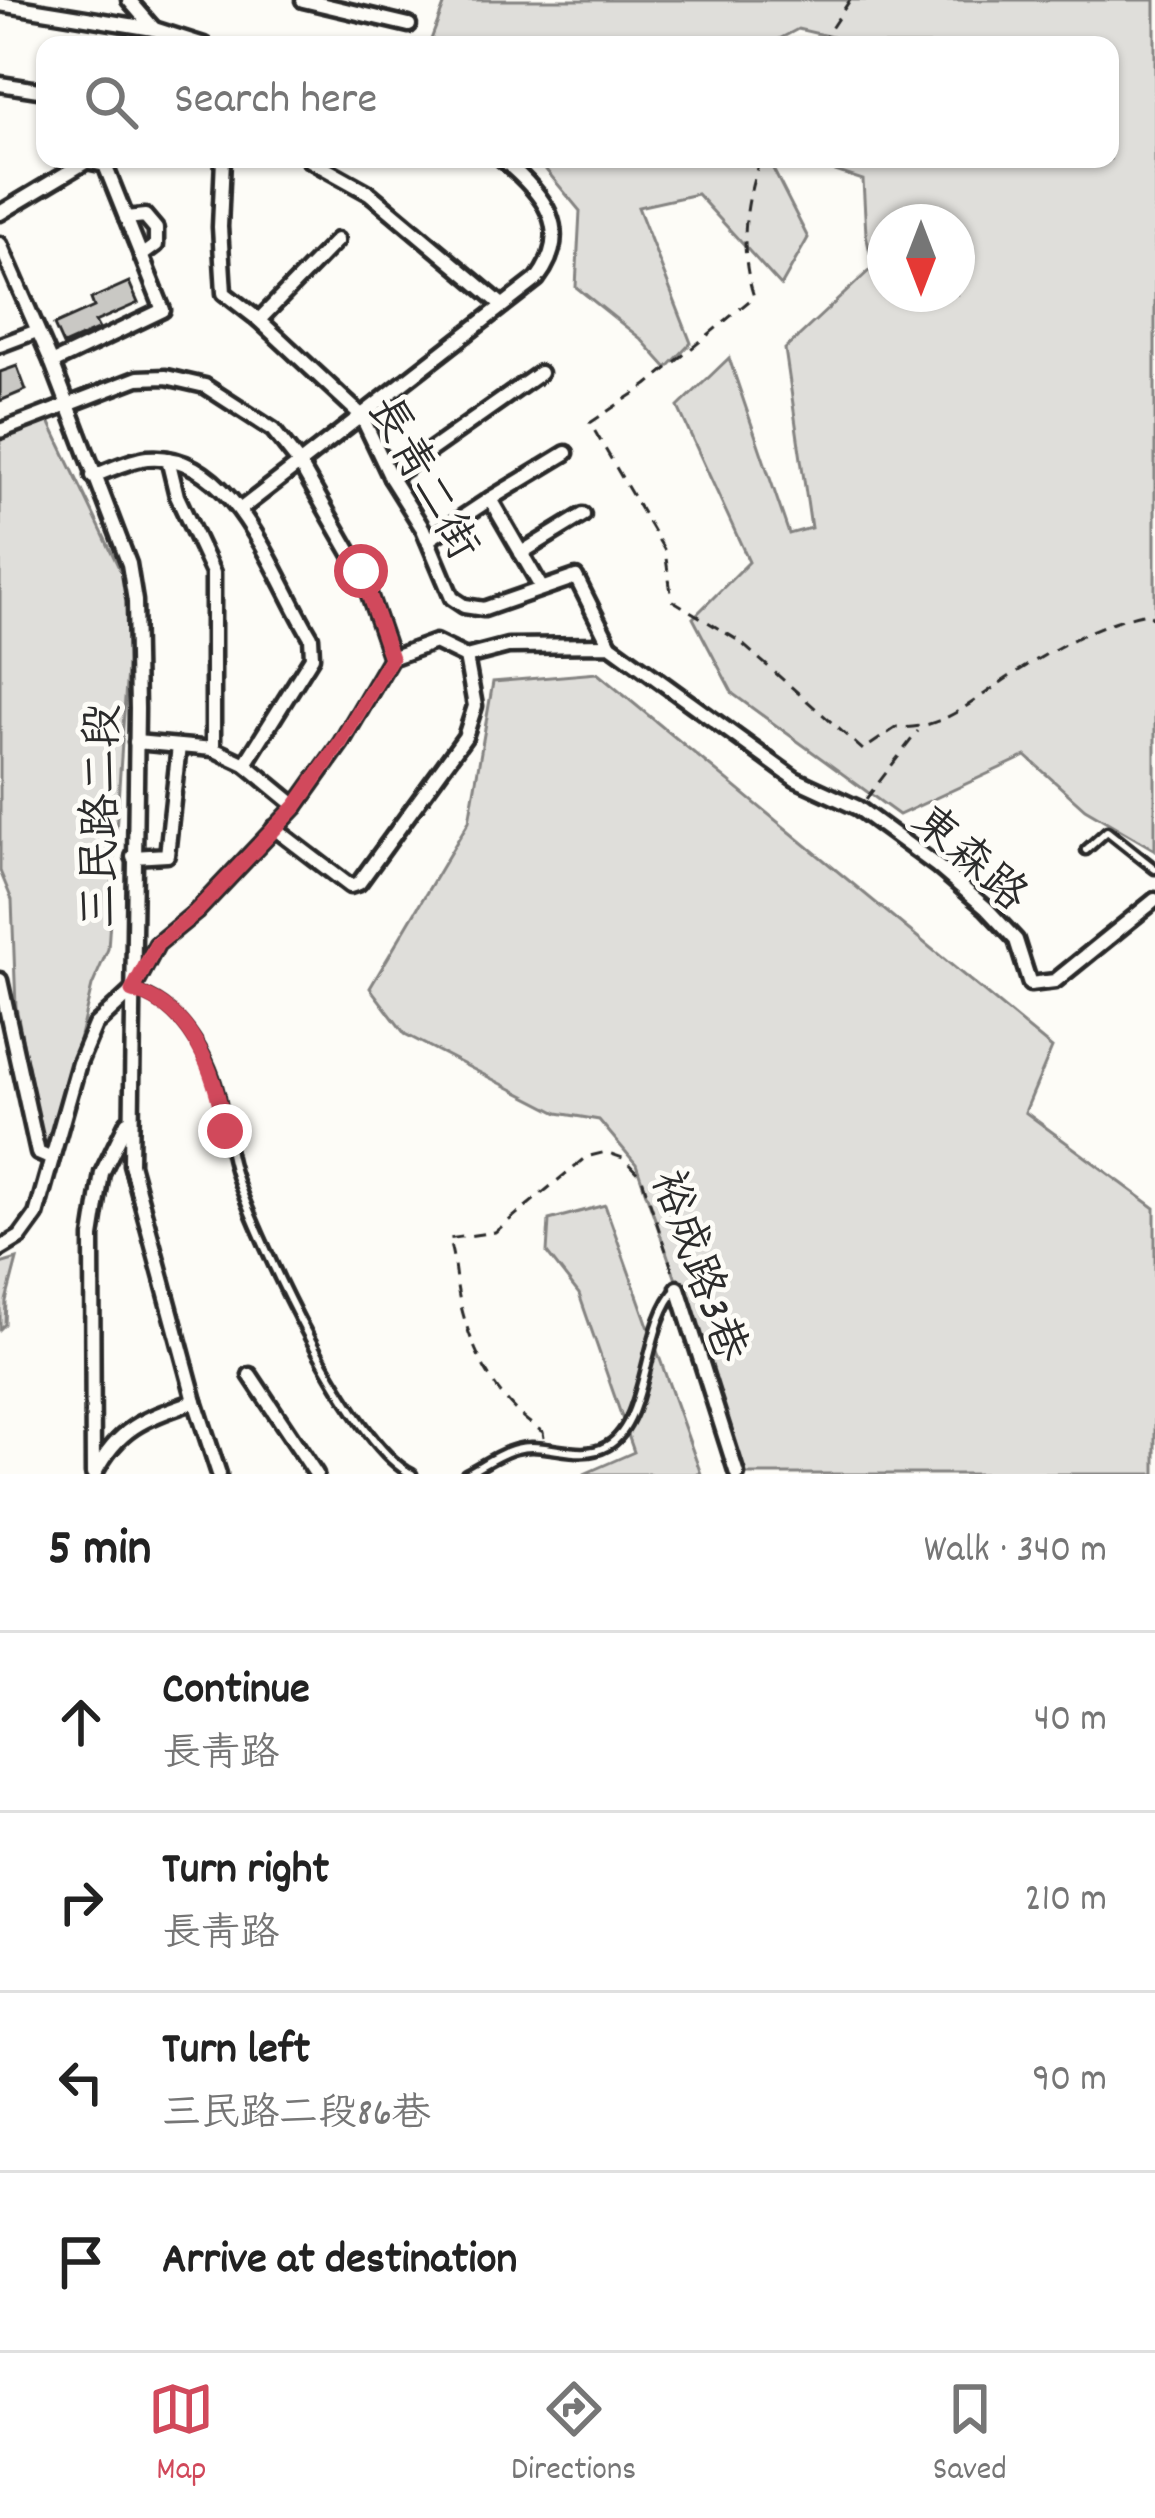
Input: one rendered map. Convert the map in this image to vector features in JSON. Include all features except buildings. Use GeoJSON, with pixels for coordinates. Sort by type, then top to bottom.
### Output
{"type":"FeatureCollection","features":[{"type":"Feature","properties":{"kind":"street"},"geometry":{"type":"LineString","coordinates":[[129,0],[154,28]]}},
{"type":"Feature","properties":{"kind":"street"},"geometry":{"type":"LineString","coordinates":[[303,0],[409,25]]}},
{"type":"Feature","properties":{"kind":"street"},"geometry":{"type":"LineString","coordinates":[[0,4],[154,28],[178,36]]}},
{"type":"Feature","properties":{"kind":"street"},"geometry":{"type":"LineString","coordinates":[[0,84],[36,90]]}},
{"type":"Feature","properties":{"kind":"street"},"geometry":{"type":"LineString","coordinates":[[0,213],[75,168]]}},
{"type":"Feature","properties":{"kind":"street"},"geometry":{"type":"LineString","coordinates":[[52,363],[163,310],[106,168]]}},
{"type":"Feature","properties":{"kind":"street","name":"長青二街"},"geometry":{"type":"LineString","coordinates":[[223,168],[224,293],[362,416],[428,540],[452,598],[464,606],[484,609],[541,586]]}},
{"type":"Feature","properties":{"kind":"street"},"geometry":{"type":"LineString","coordinates":[[324,168],[369,193],[501,304]]}},
{"type":"Feature","properties":{"kind":"street"},"geometry":{"type":"LineString","coordinates":[[242,509],[537,279],[553,258],[557,240],[551,215],[510,168]]}},
{"type":"Feature","properties":{"kind":"street"},"geometry":{"type":"LineString","coordinates":[[126,218],[145,217],[156,229],[156,245],[141,256]]}},
{"type":"Feature","properties":{"kind":"street"},"geometry":{"type":"LineString","coordinates":[[259,320],[337,241]]}},
{"type":"Feature","properties":{"kind":"street","name":"三民路二段"},"geometry":{"type":"LineString","coordinates":[[0,244],[52,363],[129,564],[136,742],[130,1164],[219,1474]]}},
{"type":"Feature","properties":{"kind":"street"},"geometry":{"type":"LineString","coordinates":[[0,345],[37,331]]}},
{"type":"Feature","properties":{"kind":"street"},"geometry":{"type":"LineString","coordinates":[[391,478],[540,374]]}},
{"type":"Feature","properties":{"kind":"street"},"geometry":{"type":"LineString","coordinates":[[0,430],[138,378],[166,376],[205,386],[273,430],[299,463],[361,571],[391,658]]}},
{"type":"Feature","properties":{"kind":"street"},"geometry":{"type":"LineString","coordinates":[[428,540],[566,453]]}},
{"type":"Feature","properties":{"kind":"street"},"geometry":{"type":"LineString","coordinates":[[93,476],[145,458],[168,459],[206,476],[242,509],[311,637],[312,657],[245,764]]}},
{"type":"Feature","properties":{"kind":"street"},"geometry":{"type":"LineString","coordinates":[[168,459],[177,496],[213,573],[213,748]]}},
{"type":"Feature","properties":{"kind":"street"},"geometry":{"type":"LineString","coordinates":[[0,1249],[20,1237],[36,1215],[94,1025],[132,991],[157,944],[196,912],[296,806],[391,658],[435,642],[466,657],[508,646],[610,645],[576,577],[541,586],[490,499]]}},
{"type":"Feature","properties":{"kind":"street"},"geometry":{"type":"LineString","coordinates":[[521,553],[583,515]]}},
{"type":"Feature","properties":{"kind":"street","name":"東森路"},"geometry":{"type":"LineString","coordinates":[[610,645],[795,779],[858,808],[986,908],[1016,940],[1030,984],[1055,981],[1155,900]]}},
{"type":"Feature","properties":{"kind":"street"},"geometry":{"type":"LineString","coordinates":[[274,828],[350,886],[359,883],[465,737],[475,706],[466,657]]}},
{"type":"Feature","properties":{"kind":"street"},"geometry":{"type":"LineString","coordinates":[[136,742],[213,748],[245,764],[296,806]]}},
{"type":"Feature","properties":{"kind":"street"},"geometry":{"type":"LineString","coordinates":[[133,857],[166,855],[179,746]]}},
{"type":"Feature","properties":{"kind":"street"},"geometry":{"type":"LineString","coordinates":[[0,980],[38,1153],[52,1159]]}},
{"type":"Feature","properties":{"kind":"street"},"geometry":{"type":"LineString","coordinates":[[94,1474],[92,1238],[102,1173],[129,1118]]}},
{"type":"Feature","properties":{"kind":"street","name":"裕成路3巷"},"geometry":{"type":"LineString","coordinates":[[678,1288],[737,1474]]}},
{"type":"Feature","properties":{"kind":"street"},"geometry":{"type":"LineString","coordinates":[[250,1375],[316,1474]]}},
{"type":"Feature","properties":{"kind":"street"},"geometry":{"type":"LineString","coordinates":[[94,1474],[110,1443],[136,1424],[195,1401]]}},
{"type":"Feature","properties":{"kind":"lane"},"geometry":{"type":"LineString","coordinates":[[1085,850],[1107,831],[1155,869]]}},
{"type":"Feature","properties":{"kind":"lane"},"geometry":{"type":"LineString","coordinates":[[132,991],[154,996],[182,1022],[206,1058],[218,1091],[234,1171],[295,1310],[355,1414],[400,1468],[412,1474]]}},
{"type":"Feature","properties":{"kind":"lane"},"geometry":{"type":"LineString","coordinates":[[466,1474],[514,1449],[544,1445],[570,1453],[607,1446],[623,1430],[665,1300],[678,1288]]}},
{"type":"Feature","properties":{"kind":"path"},"geometry":{"type":"LineString","coordinates":[[826,36],[850,0]]}},
{"type":"Feature","properties":{"kind":"path"},"geometry":{"type":"LineString","coordinates":[[757,168],[748,195],[743,264],[754,298],[647,385],[590,423],[665,551],[673,600],[739,641],[863,750],[897,727],[920,729],[946,718],[1076,638],[1127,617],[1148,614],[1155,620]]}},
{"type":"Feature","properties":{"kind":"path"},"geometry":{"type":"LineString","coordinates":[[858,808],[920,729]]}},
{"type":"Feature","properties":{"kind":"path","name":"裕成路3巷"},"geometry":{"type":"LineString","coordinates":[[544,1445],[543,1432],[518,1415],[480,1357],[457,1289],[448,1239],[494,1232],[586,1156],[607,1152],[622,1158],[642,1178],[678,1288]]}},
{"type":"Feature","properties":{"kind":"shaded area"},"geometry":{"type":"Polygon","coordinates":[[[446,0],[1155,0],[1155,850],[1085,809],[1026,756],[899,815],[733,694],[693,618],[749,562],[678,407],[729,358],[789,534],[811,528],[785,349],[867,273],[867,312],[975,312],[975,204],[867,204],[867,239],[863,180],[826,168],[1119,168],[1119,36],[828,36],[798,29],[785,36],[432,36],[446,0]]]}},
{"type":"Feature","properties":{"kind":"shaded area"},"geometry":{"type":"Polygon","coordinates":[[[544,168],[773,168],[808,238],[781,286],[697,194],[638,207],[691,343],[667,368],[640,338],[576,287],[580,211],[544,168]]]}},
{"type":"Feature","properties":{"kind":"shaded area"},"geometry":{"type":"Polygon","coordinates":[[[47,417],[132,595],[108,949],[92,986],[45,1152],[16,1007],[12,900],[0,871],[0,433],[47,417]]]}},
{"type":"Feature","properties":{"kind":"shaded area"},"geometry":{"type":"Polygon","coordinates":[[[597,673],[1052,1048],[1025,1112],[1155,1208],[1155,1474],[743,1474],[636,1164],[599,1120],[558,1113],[405,1034],[370,988],[469,821],[493,682],[597,673]]]}},
{"type":"Feature","properties":{"kind":"shaded area"},"geometry":{"type":"Polygon","coordinates":[[[605,1205],[701,1474],[584,1474],[634,1452],[579,1294],[547,1253],[549,1220],[605,1205]]]}},
{"type":"Feature","properties":{"kind":"shaded area"},"geometry":{"type":"Polygon","coordinates":[[[17,1259],[5,1324],[0,1329],[0,1264],[17,1259]]]}},
{"type":"Feature","properties":{"kind":"route"},"geometry":{"type":"LineString","coordinates":[[225,1131],[206,1058],[182,1022],[154,996],[132,991],[157,944],[196,912],[296,806],[391,658],[361,571]]}}]}
